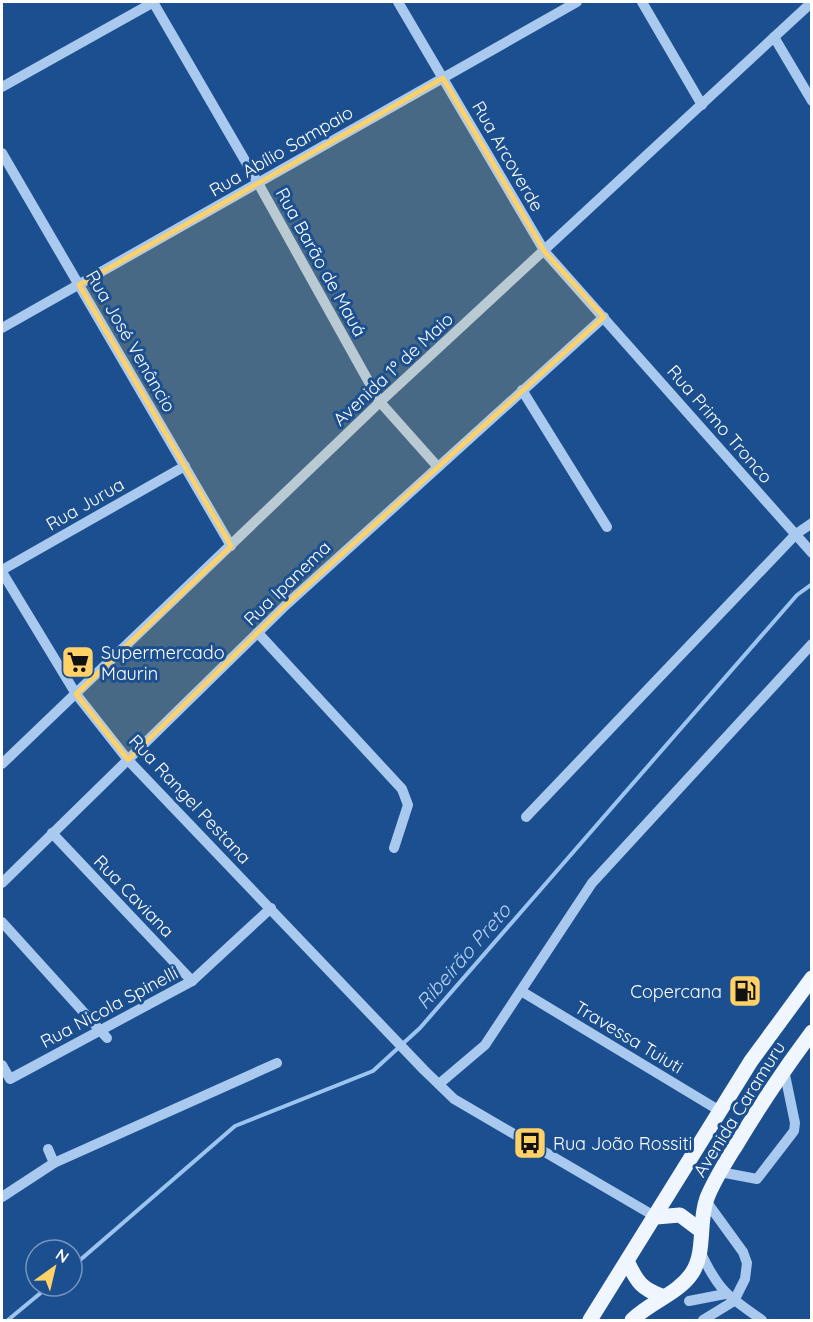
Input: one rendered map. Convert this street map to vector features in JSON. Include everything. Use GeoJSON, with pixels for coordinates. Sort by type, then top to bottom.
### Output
{"type":"FeatureCollection","features":[{"type":"Feature","properties":{"kind":"main road","name":"Avenida Caramuru"},"geometry":{"type":"LineString","coordinates":[[590,1320],[751,1061],[812,978]]}},
{"type":"Feature","properties":{"kind":"main road","name":"Avenida Caramuru"},"geometry":{"type":"LineString","coordinates":[[632,1320],[644,1307],[684,1283],[693,1272],[700,1250],[700,1230],[706,1201],[720,1172],[784,1070],[812,1032]]}},
{"type":"Feature","properties":{"kind":"main road"},"geometry":{"type":"LineString","coordinates":[[656,1217],[680,1215],[700,1230]]}},
{"type":"Feature","properties":{"kind":"main road"},"geometry":{"type":"LineString","coordinates":[[627,1263],[638,1284],[644,1290],[662,1296]]}},
{"type":"Feature","properties":{"kind":"street"},"geometry":{"type":"LineString","coordinates":[[2,87],[153,2]]}},
{"type":"Feature","properties":{"kind":"street","name":"Rua Barão de Mauá"},"geometry":{"type":"LineString","coordinates":[[153,2],[258,183],[380,402],[437,466]]}},
{"type":"Feature","properties":{"kind":"street","name":"Rua Arcoverde"},"geometry":{"type":"LineString","coordinates":[[398,2],[544,252],[604,317]]}},
{"type":"Feature","properties":{"kind":"street","name":"Rua Abílio Sampaio"},"geometry":{"type":"LineString","coordinates":[[2,328],[577,2]]}},
{"type":"Feature","properties":{"kind":"street"},"geometry":{"type":"LineString","coordinates":[[642,2],[702,105]]}},
{"type":"Feature","properties":{"kind":"street","name":"Avenida 1º de Maio"},"geometry":{"type":"LineString","coordinates":[[2,764],[380,402],[812,2]]}},
{"type":"Feature","properties":{"kind":"street"},"geometry":{"type":"LineString","coordinates":[[774,37],[812,101]]}},
{"type":"Feature","properties":{"kind":"street","name":"Rua José Venâncio"},"geometry":{"type":"LineString","coordinates":[[2,153],[231,546]]}},
{"type":"Feature","properties":{"kind":"street","name":"Rua Ipanema"},"geometry":{"type":"LineString","coordinates":[[2,883],[258,633],[437,466],[604,317]]}},
{"type":"Feature","properties":{"kind":"street","name":"Rua Primo Tronco"},"geometry":{"type":"LineString","coordinates":[[604,317],[810,552]]}},
{"type":"Feature","properties":{"kind":"street"},"geometry":{"type":"LineString","coordinates":[[522,390],[607,527]]}},
{"type":"Feature","properties":{"kind":"street","name":"Rua Jurua"},"geometry":{"type":"LineString","coordinates":[[2,571],[185,466]]}},
{"type":"Feature","properties":{"kind":"street"},"geometry":{"type":"LineString","coordinates":[[526,816],[796,534],[812,523]]}},
{"type":"Feature","properties":{"kind":"street","name":"Rua Rangel Pestana"},"geometry":{"type":"LineString","coordinates":[[2,571],[76,694],[128,760],[271,908],[382,1028],[439,1084]]}},
{"type":"Feature","properties":{"kind":"street"},"geometry":{"type":"LineString","coordinates":[[258,633],[402,789],[408,805],[394,848]]}},
{"type":"Feature","properties":{"kind":"street"},"geometry":{"type":"LineString","coordinates":[[656,1217],[454,1100],[439,1084],[484,1045],[592,884],[812,644]]}},
{"type":"Feature","properties":{"kind":"street","name":"Rua Caviana"},"geometry":{"type":"LineString","coordinates":[[52,834],[192,981]]}},
{"type":"Feature","properties":{"kind":"street","name":"Rua Nicola Spinelli"},"geometry":{"type":"LineString","coordinates":[[2,1065],[10,1079],[104,1033],[192,981],[271,908]]}},
{"type":"Feature","properties":{"kind":"street"},"geometry":{"type":"LineString","coordinates":[[2,922],[104,1033]]}},
{"type":"Feature","properties":{"kind":"street","name":"Travessa Tuiuti"},"geometry":{"type":"LineString","coordinates":[[521,992],[720,1111]]}},
{"type":"Feature","properties":{"kind":"street"},"geometry":{"type":"LineString","coordinates":[[2,1197],[54,1163],[277,1063]]}},
{"type":"Feature","properties":{"kind":"street"},"geometry":{"type":"LineString","coordinates":[[720,1172],[757,1179],[794,1131],[792,1106],[784,1070]]}},
{"type":"Feature","properties":{"kind":"street"},"geometry":{"type":"LineString","coordinates":[[48,1149],[54,1163]]}},
{"type":"Feature","properties":{"kind":"street"},"geometry":{"type":"LineString","coordinates":[[703,1320],[729,1298],[745,1279],[747,1263],[743,1252],[706,1201]]}},
{"type":"Feature","properties":{"kind":"street"},"geometry":{"type":"LineString","coordinates":[[700,1250],[715,1282],[729,1298],[762,1320]]}},
{"type":"Feature","properties":{"kind":"street"},"geometry":{"type":"LineString","coordinates":[[689,1301],[729,1298]]}},
{"type":"Feature","properties":{"kind":"highlighted area"},"geometry":{"type":"Polygon","coordinates":[[[443,78],[545,252],[604,317],[287,604],[128,760],[76,694],[231,546],[79,285],[443,78]]]}},
{"type":"Feature","properties":{"kind":"waterway","name":"Ribeirão Preto"},"geometry":{"type":"LineString","coordinates":[[84,1257],[235,1126],[373,1071],[420,1028],[797,595],[812,584]]}},
{"type":"Feature","properties":{"kind":"waterway","name":"Ribeirão Preto"},"geometry":{"type":"LineString","coordinates":[[8,1320],[35,1298]]}},
{"type":"Feature","properties":{"kind":"place","name":"Supermercado Maurin"},"geometry":{"type":"Point","coordinates":[78,662]}},
{"type":"Feature","properties":{"kind":"place","name":"Copercana"},"geometry":{"type":"Point","coordinates":[745,991]}},
{"type":"Feature","properties":{"kind":"place","name":"Rua João Rossiti"},"geometry":{"type":"Point","coordinates":[530,1143]}}]}
